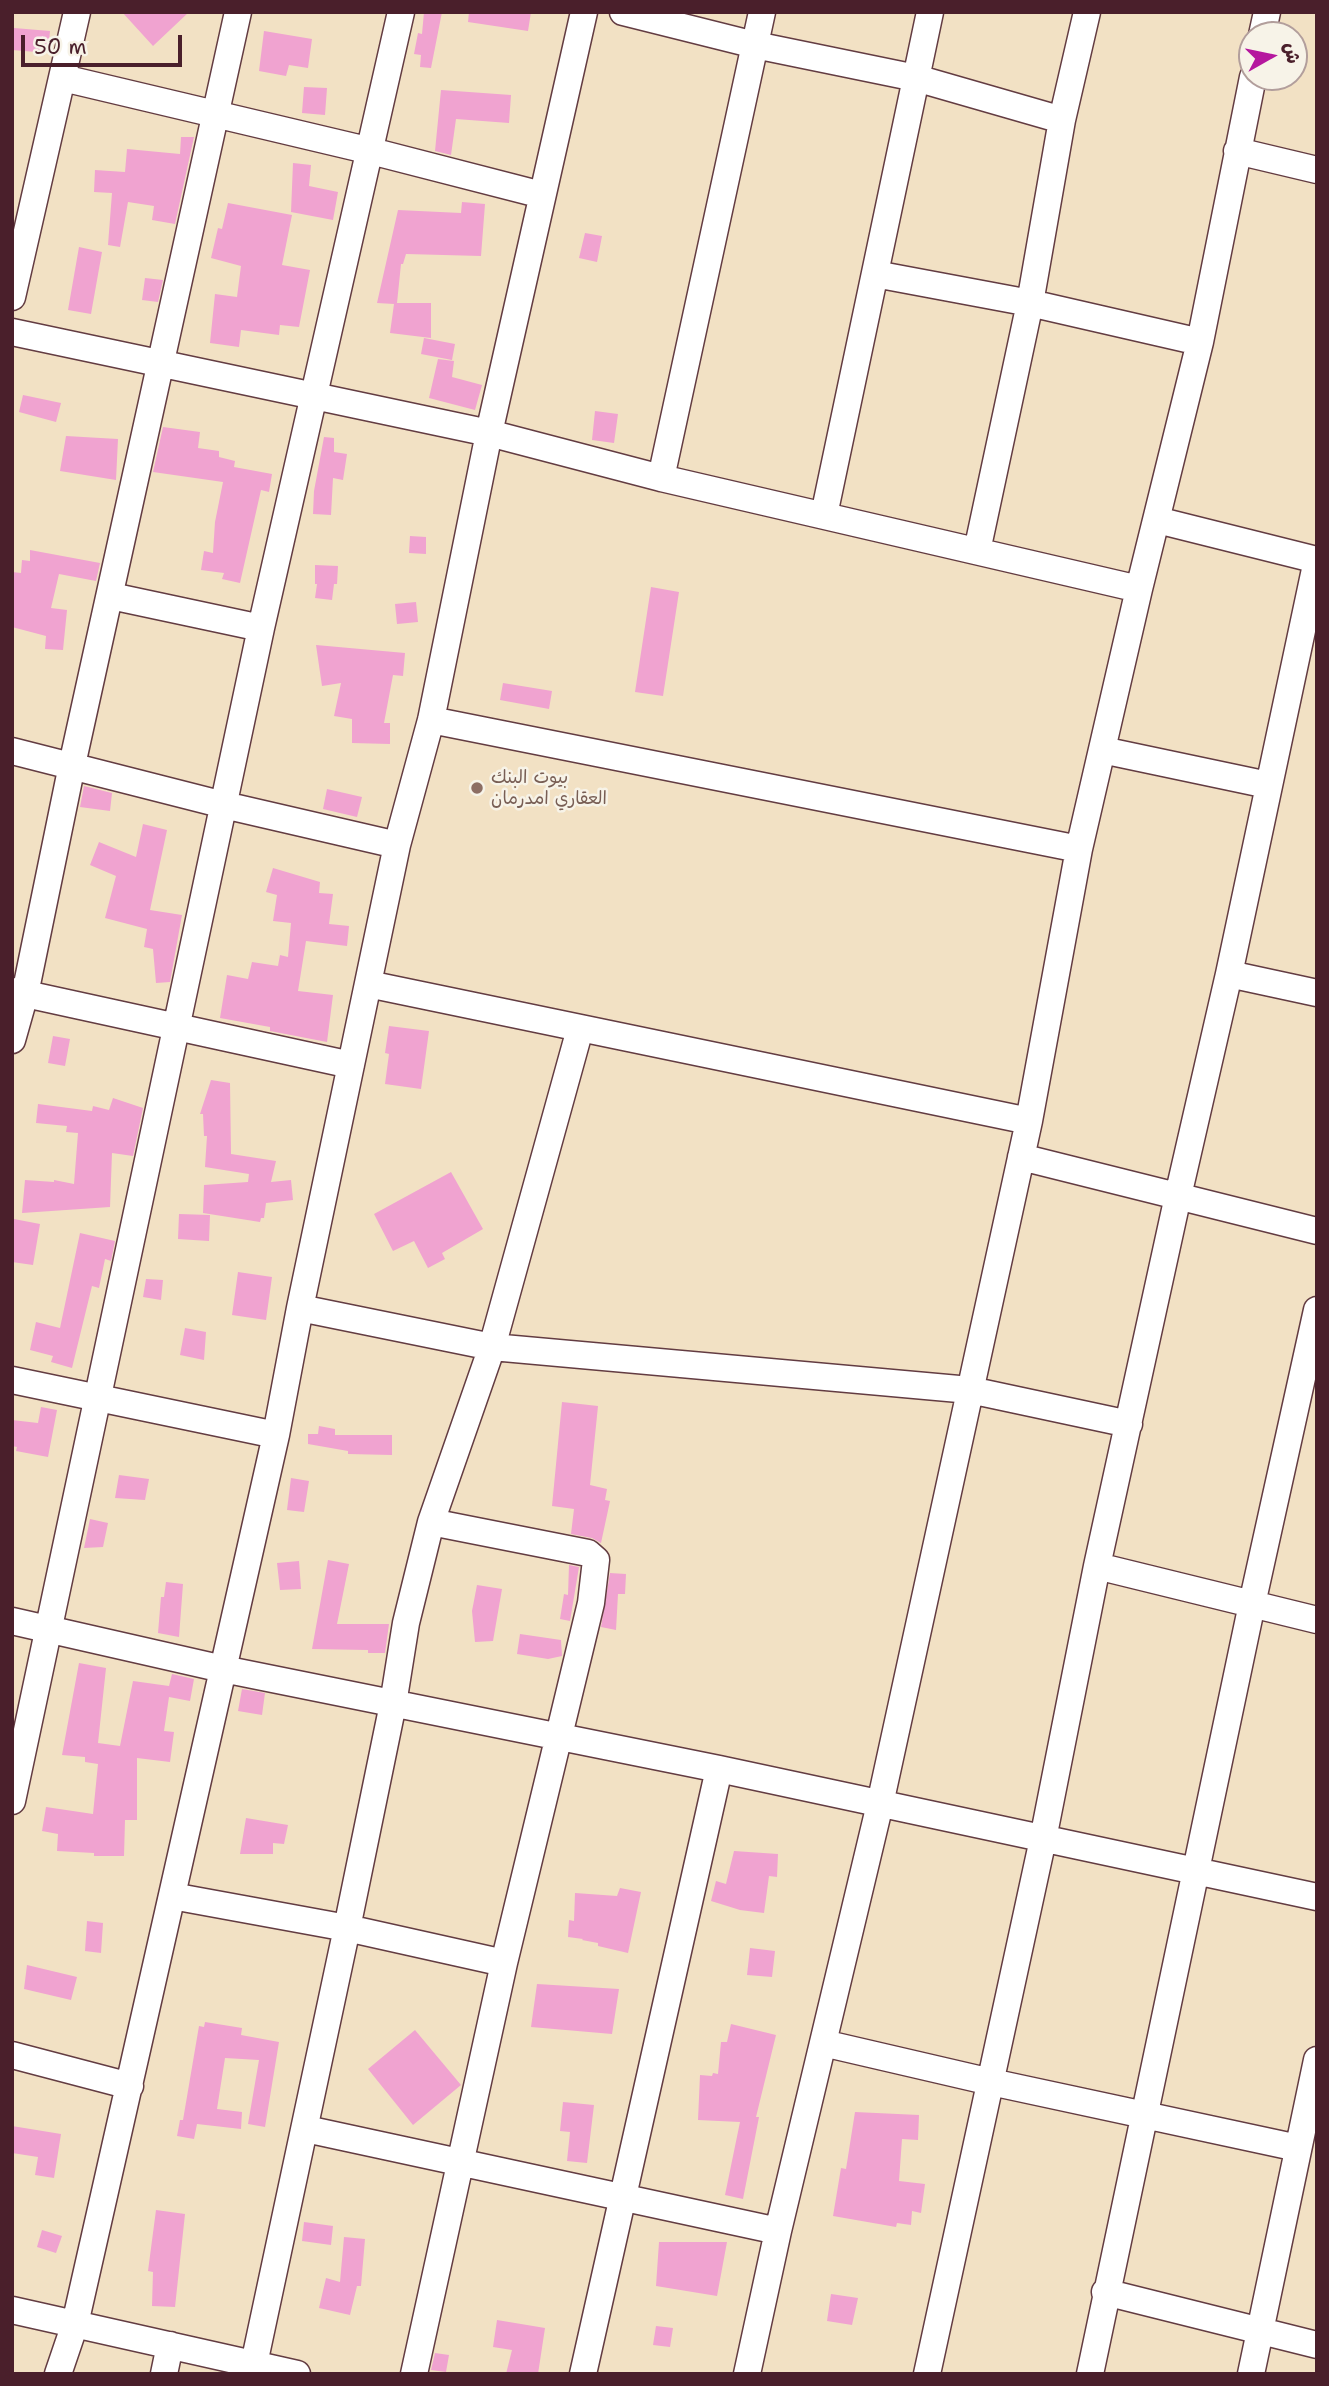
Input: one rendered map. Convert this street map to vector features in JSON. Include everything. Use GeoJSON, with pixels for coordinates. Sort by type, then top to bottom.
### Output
{"type":"FeatureCollection","features":[{"type":"Feature","properties":{"kind":"street"},"geometry":{"type":"LineString","coordinates":[[12,297],[77,12]]}},
{"type":"Feature","properties":{"kind":"street"},"geometry":{"type":"LineString","coordinates":[[12,1040],[18,992],[111,596],[238,12]]}},
{"type":"Feature","properties":{"kind":"street"},"geometry":{"type":"LineString","coordinates":[[12,1801],[261,628],[401,12]]}},
{"type":"Feature","properties":{"kind":"street"},"geometry":{"type":"LineString","coordinates":[[58,2374],[75,2324],[276,1435],[397,845],[430,720],[489,433],[584,12]]}},
{"type":"Feature","properties":{"kind":"street"},"geometry":{"type":"LineString","coordinates":[[623,12],[755,45],[916,78],[1062,120]]}},
{"type":"Feature","properties":{"kind":"street"},"geometry":{"type":"LineString","coordinates":[[661,478],[762,12]]}},
{"type":"Feature","properties":{"kind":"street"},"geometry":{"type":"LineString","coordinates":[[824,515],[930,12]]}},
{"type":"Feature","properties":{"kind":"street"},"geometry":{"type":"LineString","coordinates":[[977,551],[1030,303],[1062,120],[1087,12]]}},
{"type":"Feature","properties":{"kind":"street"},"geometry":{"type":"LineString","coordinates":[[63,78],[371,151],[542,195]]}},
{"type":"Feature","properties":{"kind":"street"},"geometry":{"type":"LineString","coordinates":[[747,2374],[778,2231],[880,1804],[1029,1121],[1079,849],[1200,342],[1250,91]]}},
{"type":"Feature","properties":{"kind":"street"},"geometry":{"type":"LineString","coordinates":[[1237,151],[1317,170]]}},
{"type":"Feature","properties":{"kind":"street"},"geometry":{"type":"LineString","coordinates":[[875,274],[1030,303],[1200,342]]}},
{"type":"Feature","properties":{"kind":"street"},"geometry":{"type":"LineString","coordinates":[[12,332],[489,433],[661,478],[1139,589]]}},
{"type":"Feature","properties":{"kind":"street"},"geometry":{"type":"LineString","coordinates":[[927,2374],[1043,1839],[1097,1566],[1229,974],[1317,560],[1157,520]]}},
{"type":"Feature","properties":{"kind":"street"},"geometry":{"type":"LineString","coordinates":[[111,596],[261,628]]}},
{"type":"Feature","properties":{"kind":"street"},"geometry":{"type":"LineString","coordinates":[[430,720],[1079,849]]}},
{"type":"Feature","properties":{"kind":"street"},"geometry":{"type":"LineString","coordinates":[[1102,750],[1268,785]]}},
{"type":"Feature","properties":{"kind":"street"},"geometry":{"type":"LineString","coordinates":[[12,751],[224,805],[397,845]]}},
{"type":"Feature","properties":{"kind":"street"},"geometry":{"type":"LineString","coordinates":[[1229,974],[1317,993]]}},
{"type":"Feature","properties":{"kind":"street"},"geometry":{"type":"LineString","coordinates":[[368,984],[1029,1121]]}},
{"type":"Feature","properties":{"kind":"street"},"geometry":{"type":"LineString","coordinates":[[18,992],[351,1065]]}},
{"type":"Feature","properties":{"kind":"street"},"geometry":{"type":"LineString","coordinates":[[254,2364],[306,2129],[393,1704],[406,1623],[431,1522],[492,1347],[580,1029]]}},
{"type":"Feature","properties":{"kind":"street"},"geometry":{"type":"LineString","coordinates":[[1021,1157],[1317,1231]]}},
{"type":"Feature","properties":{"kind":"street"},"geometry":{"type":"LineString","coordinates":[[300,1308],[492,1347],[970,1390],[1129,1424]]}},
{"type":"Feature","properties":{"kind":"street"},"geometry":{"type":"LineString","coordinates":[[1090,2374],[1105,2292],[1317,1310]]}},
{"type":"Feature","properties":{"kind":"street"},"geometry":{"type":"LineString","coordinates":[[12,1380],[100,1396],[276,1435]]}},
{"type":"Feature","properties":{"kind":"street"},"geometry":{"type":"LineString","coordinates":[[414,2374],[504,1963],[591,1602],[596,1560],[588,1553],[431,1522]]}},
{"type":"Feature","properties":{"kind":"street"},"geometry":{"type":"LineString","coordinates":[[1097,1566],[1317,1620]]}},
{"type":"Feature","properties":{"kind":"street"},"geometry":{"type":"LineString","coordinates":[[12,1621],[223,1669],[719,1769],[1317,1897]]}},
{"type":"Feature","properties":{"kind":"street"},"geometry":{"type":"LineString","coordinates":[[583,2374],[719,1769]]}},
{"type":"Feature","properties":{"kind":"street"},"geometry":{"type":"LineString","coordinates":[[172,1896],[347,1928],[504,1963]]}},
{"type":"Feature","properties":{"kind":"street"},"geometry":{"type":"LineString","coordinates":[[823,2043],[1298,2148]]}},
{"type":"Feature","properties":{"kind":"street"},"geometry":{"type":"LineString","coordinates":[[12,2055],[130,2086]]}},
{"type":"Feature","properties":{"kind":"street"},"geometry":{"type":"LineString","coordinates":[[1251,2374],[1317,2060]]}},
{"type":"Feature","properties":{"kind":"street"},"geometry":{"type":"LineString","coordinates":[[306,2129],[778,2231]]}},
{"type":"Feature","properties":{"kind":"street"},"geometry":{"type":"LineString","coordinates":[[1105,2292],[1317,2345]]}},
{"type":"Feature","properties":{"kind":"street"},"geometry":{"type":"LineString","coordinates":[[12,2310],[297,2374]]}},
{"type":"Feature","properties":{"kind":"street"},"geometry":{"type":"LineString","coordinates":[[164,2374],[170,2345]]}},
{"type":"Feature","properties":{"kind":"building"},"geometry":{"type":"Polygon","coordinates":[[[122,12],[189,12],[153,46],[122,12]]]}},
{"type":"Feature","properties":{"kind":"building"},"geometry":{"type":"Polygon","coordinates":[[[424,12],[442,12],[431,68],[420,67],[421,55],[414,54],[418,33],[422,34],[424,12]]]}},
{"type":"Feature","properties":{"kind":"building"},"geometry":{"type":"Polygon","coordinates":[[[469,12],[531,12],[528,31],[468,22],[469,12]]]}},
{"type":"Feature","properties":{"kind":"building"},"geometry":{"type":"Polygon","coordinates":[[[14,28],[50,31],[48,53],[12,50],[14,28]]]}},
{"type":"Feature","properties":{"kind":"building"},"geometry":{"type":"Polygon","coordinates":[[[264,31],[312,39],[308,68],[289,65],[286,76],[259,71],[264,31]]]}},
{"type":"Feature","properties":{"kind":"building"},"geometry":{"type":"Polygon","coordinates":[[[304,87],[327,88],[325,115],[302,113],[304,87]]]}},
{"type":"Feature","properties":{"kind":"building"},"geometry":{"type":"Polygon","coordinates":[[[441,90],[511,95],[509,123],[456,119],[451,155],[435,151],[441,90]]]}},
{"type":"Feature","properties":{"kind":"building"},"geometry":{"type":"Polygon","coordinates":[[[181,137],[194,137],[175,224],[152,220],[154,206],[128,202],[120,247],[108,245],[112,193],[94,192],[95,170],[125,172],[127,149],[180,154],[181,137]]]}},
{"type":"Feature","properties":{"kind":"building"},"geometry":{"type":"Polygon","coordinates":[[[293,163],[311,165],[309,186],[338,192],[333,220],[291,212],[293,163]]]}},
{"type":"Feature","properties":{"kind":"building"},"geometry":{"type":"Polygon","coordinates":[[[462,202],[485,204],[481,256],[406,254],[401,264],[397,303],[431,303],[431,338],[390,333],[394,304],[377,303],[398,210],[461,213],[462,202]]]}},
{"type":"Feature","properties":{"kind":"building"},"geometry":{"type":"Polygon","coordinates":[[[228,203],[292,215],[282,265],[310,270],[299,327],[280,325],[279,335],[241,330],[239,347],[210,343],[215,294],[237,297],[241,266],[211,258],[218,228],[222,229],[228,203]]]}},
{"type":"Feature","properties":{"kind":"building"},"geometry":{"type":"Polygon","coordinates":[[[585,233],[602,236],[597,262],[579,258],[585,233]]]}},
{"type":"Feature","properties":{"kind":"building"},"geometry":{"type":"Polygon","coordinates":[[[79,247],[102,252],[91,314],[68,310],[79,247]]]}},
{"type":"Feature","properties":{"kind":"building"},"geometry":{"type":"Polygon","coordinates":[[[145,278],[163,280],[158,302],[142,300],[145,278]]]}},
{"type":"Feature","properties":{"kind":"building"},"geometry":{"type":"Polygon","coordinates":[[[424,338],[455,344],[452,360],[421,354],[424,338]]]}},
{"type":"Feature","properties":{"kind":"building"},"geometry":{"type":"Polygon","coordinates":[[[438,359],[454,361],[452,377],[482,385],[475,410],[429,398],[438,359]]]}},
{"type":"Feature","properties":{"kind":"building"},"geometry":{"type":"Polygon","coordinates":[[[23,395],[61,403],[56,422],[19,412],[23,395]]]}},
{"type":"Feature","properties":{"kind":"building"},"geometry":{"type":"Polygon","coordinates":[[[595,411],[618,414],[614,443],[592,440],[595,411]]]}},
{"type":"Feature","properties":{"kind":"building"},"geometry":{"type":"Polygon","coordinates":[[[163,427],[200,432],[198,448],[219,451],[219,457],[235,461],[234,467],[272,474],[269,492],[261,490],[240,583],[222,579],[224,573],[201,570],[204,551],[213,553],[215,522],[223,482],[153,472],[163,427]]]}},
{"type":"Feature","properties":{"kind":"building"},"geometry":{"type":"Polygon","coordinates":[[[66,436],[118,439],[116,480],[60,471],[66,436]]]}},
{"type":"Feature","properties":{"kind":"building"},"geometry":{"type":"Polygon","coordinates":[[[324,437],[334,438],[334,452],[347,454],[343,480],[333,478],[331,515],[313,514],[314,491],[324,437]]]}},
{"type":"Feature","properties":{"kind":"building"},"geometry":{"type":"Polygon","coordinates":[[[410,536],[426,537],[426,554],[409,553],[410,536]]]}},
{"type":"Feature","properties":{"kind":"building"},"geometry":{"type":"Polygon","coordinates":[[[30,550],[100,563],[96,581],[59,574],[51,608],[67,610],[63,650],[45,649],[46,636],[12,627],[12,572],[21,573],[22,560],[30,561],[30,550]]]}},
{"type":"Feature","properties":{"kind":"building"},"geometry":{"type":"Polygon","coordinates":[[[315,565],[338,566],[337,584],[334,584],[332,600],[315,598],[315,565]]]}},
{"type":"Feature","properties":{"kind":"building"},"geometry":{"type":"Polygon","coordinates":[[[651,587],[679,592],[663,696],[635,692],[651,587]]]}},
{"type":"Feature","properties":{"kind":"building"},"geometry":{"type":"Polygon","coordinates":[[[416,602],[418,622],[397,624],[395,604],[416,602]]]}},
{"type":"Feature","properties":{"kind":"building"},"geometry":{"type":"Polygon","coordinates":[[[316,645],[405,653],[403,676],[393,675],[384,723],[390,723],[390,744],[352,743],[352,719],[334,716],[341,683],[322,686],[316,645]]]}},
{"type":"Feature","properties":{"kind":"building"},"geometry":{"type":"Polygon","coordinates":[[[503,683],[552,691],[549,709],[500,700],[503,683]]]}},
{"type":"Feature","properties":{"kind":"building"},"geometry":{"type":"Polygon","coordinates":[[[84,786],[112,793],[110,811],[80,807],[84,786]]]}},
{"type":"Feature","properties":{"kind":"building"},"geometry":{"type":"Polygon","coordinates":[[[327,789],[362,797],[357,817],[323,809],[327,789]]]}},
{"type":"Feature","properties":{"kind":"building"},"geometry":{"type":"Polygon","coordinates":[[[143,824],[167,830],[150,910],[182,915],[170,982],[156,983],[153,949],[144,947],[147,929],[105,918],[116,876],[90,865],[99,842],[136,857],[143,824]]]}},
{"type":"Feature","properties":{"kind":"building"},"geometry":{"type":"Polygon","coordinates":[[[273,868],[320,882],[319,893],[333,894],[329,924],[349,926],[347,946],[306,941],[298,991],[333,995],[327,1042],[270,1031],[270,1027],[220,1018],[227,975],[248,979],[252,962],[278,966],[280,955],[288,957],[291,923],[273,921],[277,895],[266,892],[273,868]]]}},
{"type":"Feature","properties":{"kind":"building"},"geometry":{"type":"Polygon","coordinates":[[[389,1026],[429,1031],[421,1089],[385,1084],[389,1054],[385,1053],[389,1026]]]}},
{"type":"Feature","properties":{"kind":"building"},"geometry":{"type":"Polygon","coordinates":[[[53,1036],[70,1039],[65,1066],[48,1063],[53,1036]]]}},
{"type":"Feature","properties":{"kind":"building"},"geometry":{"type":"Polygon","coordinates":[[[211,1080],[230,1083],[231,1154],[276,1161],[271,1182],[291,1180],[293,1200],[266,1203],[264,1218],[261,1218],[260,1222],[203,1213],[204,1185],[248,1182],[249,1174],[205,1167],[207,1136],[204,1136],[203,1114],[200,1114],[211,1080]]]}},
{"type":"Feature","properties":{"kind":"building"},"geometry":{"type":"Polygon","coordinates":[[[113,1098],[143,1108],[133,1156],[112,1153],[110,1207],[22,1213],[25,1180],[54,1180],[74,1184],[78,1133],[66,1132],[67,1126],[36,1123],[38,1104],[92,1111],[93,1106],[109,1110],[113,1098]]]}},
{"type":"Feature","properties":{"kind":"building"},"geometry":{"type":"Polygon","coordinates":[[[451,1172],[483,1229],[442,1253],[445,1259],[428,1268],[414,1241],[393,1251],[374,1214],[451,1172]]]}},
{"type":"Feature","properties":{"kind":"building"},"geometry":{"type":"Polygon","coordinates":[[[179,1214],[210,1215],[209,1241],[178,1239],[179,1214]]]}},
{"type":"Feature","properties":{"kind":"building"},"geometry":{"type":"Polygon","coordinates":[[[14,1219],[40,1224],[33,1265],[12,1262],[14,1219]]]}},
{"type":"Feature","properties":{"kind":"building"},"geometry":{"type":"Polygon","coordinates":[[[80,1233],[115,1241],[111,1261],[105,1259],[99,1288],[92,1286],[72,1368],[51,1362],[53,1356],[30,1350],[36,1322],[60,1328],[80,1233]]]}},
{"type":"Feature","properties":{"kind":"building"},"geometry":{"type":"Polygon","coordinates":[[[238,1272],[272,1277],[266,1320],[232,1315],[238,1272]]]}},
{"type":"Feature","properties":{"kind":"building"},"geometry":{"type":"Polygon","coordinates":[[[146,1279],[163,1280],[161,1300],[143,1297],[146,1279]]]}},
{"type":"Feature","properties":{"kind":"building"},"geometry":{"type":"Polygon","coordinates":[[[185,1328],[206,1332],[204,1360],[180,1355],[185,1328]]]}},
{"type":"Feature","properties":{"kind":"building"},"geometry":{"type":"Polygon","coordinates":[[[562,1402],[598,1406],[590,1485],[607,1489],[605,1500],[610,1501],[601,1543],[592,1538],[571,1534],[574,1509],[552,1506],[562,1402]]]}},
{"type":"Feature","properties":{"kind":"building"},"geometry":{"type":"Polygon","coordinates":[[[41,1407],[57,1410],[48,1457],[16,1451],[17,1447],[12,1446],[12,1420],[38,1423],[41,1407]]]}},
{"type":"Feature","properties":{"kind":"building"},"geometry":{"type":"Polygon","coordinates":[[[319,1426],[335,1429],[335,1435],[392,1435],[392,1455],[348,1454],[348,1451],[308,1444],[308,1434],[318,1434],[319,1426]]]}},
{"type":"Feature","properties":{"kind":"building"},"geometry":{"type":"Polygon","coordinates":[[[119,1475],[149,1479],[145,1500],[115,1498],[119,1475]]]}},
{"type":"Feature","properties":{"kind":"building"},"geometry":{"type":"Polygon","coordinates":[[[291,1478],[309,1481],[304,1512],[287,1510],[291,1478]]]}},
{"type":"Feature","properties":{"kind":"building"},"geometry":{"type":"Polygon","coordinates":[[[90,1519],[108,1523],[103,1547],[84,1548],[90,1519]]]}},
{"type":"Feature","properties":{"kind":"building"},"geometry":{"type":"Polygon","coordinates":[[[328,1560],[349,1564],[337,1624],[389,1624],[385,1653],[312,1649],[328,1560]]]}},
{"type":"Feature","properties":{"kind":"building"},"geometry":{"type":"Polygon","coordinates":[[[299,1561],[301,1589],[280,1590],[277,1563],[299,1561]]]}},
{"type":"Feature","properties":{"kind":"building"},"geometry":{"type":"Polygon","coordinates":[[[569,1565],[579,1567],[570,1621],[560,1619],[564,1594],[568,1595],[569,1565]]]}},
{"type":"Feature","properties":{"kind":"building"},"geometry":{"type":"Polygon","coordinates":[[[610,1573],[626,1574],[625,1594],[618,1594],[616,1630],[601,1627],[610,1573]]]}},
{"type":"Feature","properties":{"kind":"building"},"geometry":{"type":"Polygon","coordinates":[[[166,1582],[183,1584],[179,1637],[158,1633],[161,1597],[164,1597],[166,1582]]]}},
{"type":"Feature","properties":{"kind":"building"},"geometry":{"type":"Polygon","coordinates":[[[477,1585],[502,1589],[493,1641],[475,1642],[472,1611],[477,1585]]]}},
{"type":"Feature","properties":{"kind":"building"},"geometry":{"type":"Polygon","coordinates":[[[520,1634],[561,1640],[562,1656],[548,1659],[517,1654],[520,1634]]]}},
{"type":"Feature","properties":{"kind":"building"},"geometry":{"type":"Polygon","coordinates":[[[79,1663],[106,1668],[98,1743],[120,1746],[133,1681],[169,1686],[172,1674],[194,1679],[190,1701],[169,1697],[164,1731],[174,1732],[170,1762],[137,1758],[137,1820],[125,1820],[124,1856],[94,1856],[94,1853],[57,1851],[58,1834],[42,1831],[46,1807],[93,1814],[98,1764],[85,1762],[85,1757],[62,1755],[79,1663]]]}},
{"type":"Feature","properties":{"kind":"building"},"geometry":{"type":"Polygon","coordinates":[[[242,1689],[265,1693],[262,1715],[238,1711],[242,1689]]]}},
{"type":"Feature","properties":{"kind":"building"},"geometry":{"type":"Polygon","coordinates":[[[246,1818],[288,1825],[284,1844],[273,1843],[273,1854],[240,1854],[246,1818]]]}},
{"type":"Feature","properties":{"kind":"building"},"geometry":{"type":"Polygon","coordinates":[[[734,1851],[778,1854],[777,1877],[769,1876],[764,1913],[740,1910],[711,1901],[716,1881],[726,1884],[734,1851]]]}},
{"type":"Feature","properties":{"kind":"building"},"geometry":{"type":"Polygon","coordinates":[[[620,1888],[641,1892],[628,1953],[568,1937],[569,1920],[574,1921],[575,1893],[617,1896],[620,1888]]]}},
{"type":"Feature","properties":{"kind":"building"},"geometry":{"type":"Polygon","coordinates":[[[87,1921],[103,1923],[101,1953],[85,1951],[87,1921]]]}},
{"type":"Feature","properties":{"kind":"building"},"geometry":{"type":"Polygon","coordinates":[[[750,1948],[775,1951],[772,1977],[747,1975],[750,1948]]]}},
{"type":"Feature","properties":{"kind":"building"},"geometry":{"type":"Polygon","coordinates":[[[27,1965],[77,1977],[71,2000],[24,1989],[27,1965]]]}},
{"type":"Feature","properties":{"kind":"building"},"geometry":{"type":"Polygon","coordinates":[[[537,1984],[619,1989],[612,2034],[531,2027],[537,1984]]]}},
{"type":"Feature","properties":{"kind":"building"},"geometry":{"type":"Polygon","coordinates":[[[205,2022],[242,2028],[241,2035],[279,2042],[265,2127],[248,2124],[259,2060],[225,2058],[217,2109],[242,2112],[241,2129],[197,2124],[194,2139],[177,2136],[180,2120],[183,2120],[199,2026],[204,2027],[205,2022]]]}},
{"type":"Feature","properties":{"kind":"building"},"geometry":{"type":"Polygon","coordinates":[[[731,2024],[776,2035],[756,2117],[759,2117],[743,2199],[725,2195],[740,2122],[698,2120],[700,2075],[718,2074],[721,2042],[727,2042],[731,2024]]]}},
{"type":"Feature","properties":{"kind":"building"},"geometry":{"type":"Polygon","coordinates":[[[415,2030],[461,2085],[413,2125],[368,2069],[415,2030]]]}},
{"type":"Feature","properties":{"kind":"building"},"geometry":{"type":"Polygon","coordinates":[[[563,2102],[594,2105],[587,2163],[567,2161],[570,2132],[560,2131],[563,2102]]]}},
{"type":"Feature","properties":{"kind":"building"},"geometry":{"type":"Polygon","coordinates":[[[855,2112],[919,2115],[918,2140],[902,2139],[899,2181],[925,2184],[921,2213],[912,2211],[911,2225],[897,2223],[896,2227],[833,2216],[841,2168],[846,2169],[855,2112]]]}},
{"type":"Feature","properties":{"kind":"building"},"geometry":{"type":"Polygon","coordinates":[[[12,2126],[61,2134],[54,2178],[35,2175],[38,2157],[12,2153],[12,2126]]]}},
{"type":"Feature","properties":{"kind":"building"},"geometry":{"type":"Polygon","coordinates":[[[156,2210],[185,2214],[175,2307],[152,2306],[153,2272],[148,2271],[156,2210]]]}},
{"type":"Feature","properties":{"kind":"building"},"geometry":{"type":"Polygon","coordinates":[[[304,2222],[333,2226],[331,2245],[302,2241],[304,2222]]]}},
{"type":"Feature","properties":{"kind":"building"},"geometry":{"type":"Polygon","coordinates":[[[42,2230],[62,2236],[56,2253],[37,2247],[42,2230]]]}},
{"type":"Feature","properties":{"kind":"building"},"geometry":{"type":"Polygon","coordinates":[[[344,2237],[365,2239],[361,2286],[357,2286],[350,2315],[319,2308],[326,2278],[340,2282],[344,2237]]]}},
{"type":"Feature","properties":{"kind":"building"},"geometry":{"type":"Polygon","coordinates":[[[659,2242],[727,2242],[717,2296],[656,2286],[659,2242]]]}},
{"type":"Feature","properties":{"kind":"building"},"geometry":{"type":"Polygon","coordinates":[[[831,2294],[858,2298],[852,2325],[827,2321],[831,2294]]]}},
{"type":"Feature","properties":{"kind":"building"},"geometry":{"type":"Polygon","coordinates":[[[497,2320],[545,2328],[538,2374],[506,2374],[512,2350],[493,2347],[497,2320]]]}},
{"type":"Feature","properties":{"kind":"building"},"geometry":{"type":"Polygon","coordinates":[[[656,2326],[673,2328],[670,2347],[653,2345],[656,2326]]]}},
{"type":"Feature","properties":{"kind":"building"},"geometry":{"type":"Polygon","coordinates":[[[435,2353],[449,2355],[446,2372],[431,2370],[435,2353]]]}},
{"type":"Feature","properties":{"kind":"place","name":"بيوت البنك العقاري امدرمان"},"geometry":{"type":"Point","coordinates":[477,788]}}]}
